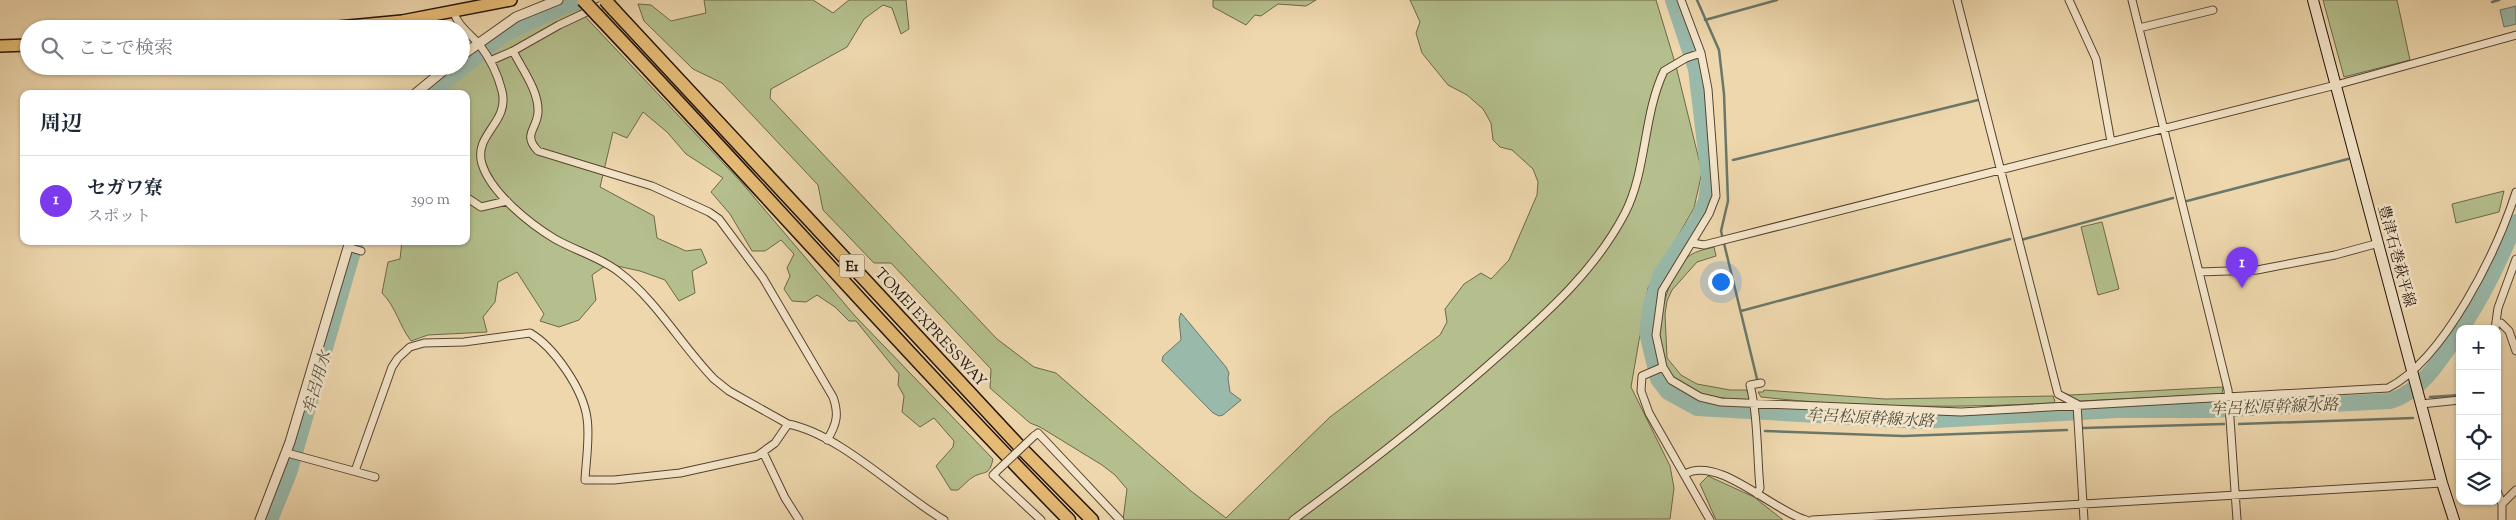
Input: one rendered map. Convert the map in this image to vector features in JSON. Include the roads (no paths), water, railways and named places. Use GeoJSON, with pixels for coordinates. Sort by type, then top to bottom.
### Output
{"type":"FeatureCollection","features":[{"type":"Feature","properties":{"kind":"highway","name":"E1"},"geometry":{"type":"LineString","coordinates":[[583,0],[692,115],[855,295],[1068,519]]}},
{"type":"Feature","properties":{"kind":"highway","name":"TOMEI EXPRESSWAY"},"geometry":{"type":"LineString","coordinates":[[605,0],[613,5],[1002,427],[1092,520]]}},
{"type":"Feature","properties":{"kind":"main road"},"geometry":{"type":"LineString","coordinates":[[405,20],[511,0]]}},
{"type":"Feature","properties":{"kind":"main road","name":"豊津石巻萩平線"},"geometry":{"type":"LineString","coordinates":[[2313,0],[2420,403],[2454,520]]}},
{"type":"Feature","properties":{"kind":"main road"},"geometry":{"type":"LineString","coordinates":[[0,46],[20,45]]}},
{"type":"Feature","properties":{"kind":"street"},"geometry":{"type":"LineString","coordinates":[[470,50],[516,17],[558,0]]}},
{"type":"Feature","properties":{"kind":"street"},"geometry":{"type":"LineString","coordinates":[[1681,0],[1699,54],[1708,89],[1716,196],[1709,214],[1662,291],[1656,334],[1661,367],[1671,380],[1700,397],[1721,402],[1755,405],[1952,412],[2371,391],[2388,388],[2413,374],[2434,349],[2472,293],[2508,218],[2516,192]]}},
{"type":"Feature","properties":{"kind":"street"},"geometry":{"type":"LineString","coordinates":[[1957,0],[1999,170],[2058,394],[2077,406]]}},
{"type":"Feature","properties":{"kind":"street"},"geometry":{"type":"LineString","coordinates":[[2069,0],[2096,59],[2111,142]]}},
{"type":"Feature","properties":{"kind":"street"},"geometry":{"type":"LineString","coordinates":[[2132,0],[2229,398],[2237,520]]}},
{"type":"Feature","properties":{"kind":"street"},"geometry":{"type":"LineString","coordinates":[[489,60],[513,51],[558,25],[613,5]]}},
{"type":"Feature","properties":{"kind":"street"},"geometry":{"type":"LineString","coordinates":[[2139,28],[2213,10]]}},
{"type":"Feature","properties":{"kind":"street"},"geometry":{"type":"LineString","coordinates":[[454,12],[456,20]]}},
{"type":"Feature","properties":{"kind":"street"},"geometry":{"type":"LineString","coordinates":[[470,35],[479,44],[489,60],[502,91],[504,105],[501,115],[483,141],[480,151],[482,164],[491,183],[507,201],[556,239],[618,271],[644,295],[684,346],[714,379],[729,391],[788,424],[803,428],[827,440],[871,468],[944,520]]}},
{"type":"Feature","properties":{"kind":"street"},"geometry":{"type":"LineString","coordinates":[[1692,243],[1704,245],[2336,85],[2516,36]]}},
{"type":"Feature","properties":{"kind":"street"},"geometry":{"type":"LineString","coordinates":[[513,51],[536,98],[538,113],[530,134],[531,144],[538,151],[652,186],[709,212],[727,227],[763,278],[833,397],[837,408],[837,422],[827,440]]}},
{"type":"Feature","properties":{"kind":"street"},"geometry":{"type":"LineString","coordinates":[[1293,520],[1358,473],[1475,377],[1555,306],[1610,240],[1633,194],[1660,79],[1664,71],[1686,58],[1699,54]]}},
{"type":"Feature","properties":{"kind":"street"},"geometry":{"type":"LineString","coordinates":[[420,90],[437,75]]}},
{"type":"Feature","properties":{"kind":"street"},"geometry":{"type":"LineString","coordinates":[[470,199],[481,206],[507,201]]}},
{"type":"Feature","properties":{"kind":"street"},"geometry":{"type":"LineString","coordinates":[[2199,272],[2257,270],[2335,255],[2378,243]]}},
{"type":"Feature","properties":{"kind":"street"},"geometry":{"type":"LineString","coordinates":[[260,520],[290,442],[350,245],[361,251]]}},
{"type":"Feature","properties":{"kind":"street"},"geometry":{"type":"LineString","coordinates":[[2496,325],[2503,290],[2516,258]]}},
{"type":"Feature","properties":{"kind":"street"},"geometry":{"type":"LineString","coordinates":[[2498,325],[2501,323],[2509,330],[2516,351]]}},
{"type":"Feature","properties":{"kind":"street"},"geometry":{"type":"LineString","coordinates":[[355,471],[392,367],[398,358],[410,347],[424,343],[464,342],[530,333],[538,338],[566,369],[584,407],[587,418],[585,480],[614,480],[680,473],[729,463],[763,452],[775,443],[788,424]]}},
{"type":"Feature","properties":{"kind":"street"},"geometry":{"type":"LineString","coordinates":[[1661,367],[1642,376],[1641,390],[1648,413],[1686,474],[1710,520]]}},
{"type":"Feature","properties":{"kind":"street"},"geometry":{"type":"LineString","coordinates":[[1757,383],[1750,385],[1755,405],[1754,420],[1760,488],[1757,494]]}},
{"type":"Feature","properties":{"kind":"street"},"geometry":{"type":"LineString","coordinates":[[2420,403],[2456,400]]}},
{"type":"Feature","properties":{"kind":"street"},"geometry":{"type":"LineString","coordinates":[[2077,406],[2084,520]]}},
{"type":"Feature","properties":{"kind":"street"},"geometry":{"type":"LineString","coordinates":[[1041,520],[993,475],[1038,433],[1120,520]]}},
{"type":"Feature","properties":{"kind":"street"},"geometry":{"type":"LineString","coordinates":[[763,452],[785,498],[799,520]]}},
{"type":"Feature","properties":{"kind":"street"},"geometry":{"type":"LineString","coordinates":[[291,454],[375,477]]}},
{"type":"Feature","properties":{"kind":"street"},"geometry":{"type":"LineString","coordinates":[[1686,474],[1697,470],[1712,472],[1743,484],[1780,510],[1806,520]]}},
{"type":"Feature","properties":{"kind":"street"},"geometry":{"type":"LineString","coordinates":[[1812,520],[1935,517],[2442,483]]}},
{"type":"Feature","properties":{"kind":"street"},"geometry":{"type":"LineString","coordinates":[[2502,520],[2502,504],[2516,490]]}},
{"type":"Feature","properties":{"kind":"waterway","name":"牟呂用水"},"geometry":{"type":"LineString","coordinates":[[470,62],[504,34],[564,6],[585,0]]}},
{"type":"Feature","properties":{"kind":"waterway","name":"牟呂松原幹線水路"},"geometry":{"type":"LineString","coordinates":[[1673,0],[1696,69],[1709,178],[1706,201],[1697,221],[1661,274],[1651,305],[1647,333],[1658,379],[1668,392],[1697,408],[1919,421],[2116,410],[2210,410],[2390,401],[2412,390],[2421,382],[2456,337]]}},
{"type":"Feature","properties":{"kind":"waterway"},"geometry":{"type":"LineString","coordinates":[[1697,0],[1719,50],[1724,94],[1728,201],[1721,231],[1758,383]]}},
{"type":"Feature","properties":{"kind":"waterway"},"geometry":{"type":"LineString","coordinates":[[1705,20],[1777,0]]}},
{"type":"Feature","properties":{"kind":"waterway"},"geometry":{"type":"LineString","coordinates":[[2492,2],[2499,0]]}},
{"type":"Feature","properties":{"kind":"waterway","name":"牟呂用水"},"geometry":{"type":"LineString","coordinates":[[435,90],[453,75]]}},
{"type":"Feature","properties":{"kind":"waterway"},"geometry":{"type":"LineString","coordinates":[[1733,160],[1978,100]]}},
{"type":"Feature","properties":{"kind":"waterway"},"geometry":{"type":"LineString","coordinates":[[2187,201],[2348,159]]}},
{"type":"Feature","properties":{"kind":"waterway"},"geometry":{"type":"LineString","coordinates":[[2021,240],[2173,198]]}},
{"type":"Feature","properties":{"kind":"waterway","name":"牟呂松原幹線水路"},"geometry":{"type":"LineString","coordinates":[[2463,325],[2491,277],[2516,222]]}},
{"type":"Feature","properties":{"kind":"waterway"},"geometry":{"type":"LineString","coordinates":[[1741,311],[2010,239]]}},
{"type":"Feature","properties":{"kind":"waterway","name":"牟呂用水"},"geometry":{"type":"LineString","coordinates":[[270,520],[289,473],[355,245]]}},
{"type":"Feature","properties":{"kind":"waterway"},"geometry":{"type":"LineString","coordinates":[[2430,397],[2456,395]]}},
{"type":"Feature","properties":{"kind":"waterway"},"geometry":{"type":"LineString","coordinates":[[2239,424],[2413,418]]}},
{"type":"Feature","properties":{"kind":"waterway"},"geometry":{"type":"LineString","coordinates":[[2083,428],[2224,424]]}},
{"type":"Feature","properties":{"kind":"waterway"},"geometry":{"type":"LineString","coordinates":[[1765,431],[1903,436],[2067,430]]}},
{"type":"Feature","properties":{"kind":"place","name":"セガワ寮"},"geometry":{"type":"Point","coordinates":[2242,288]}}]}
